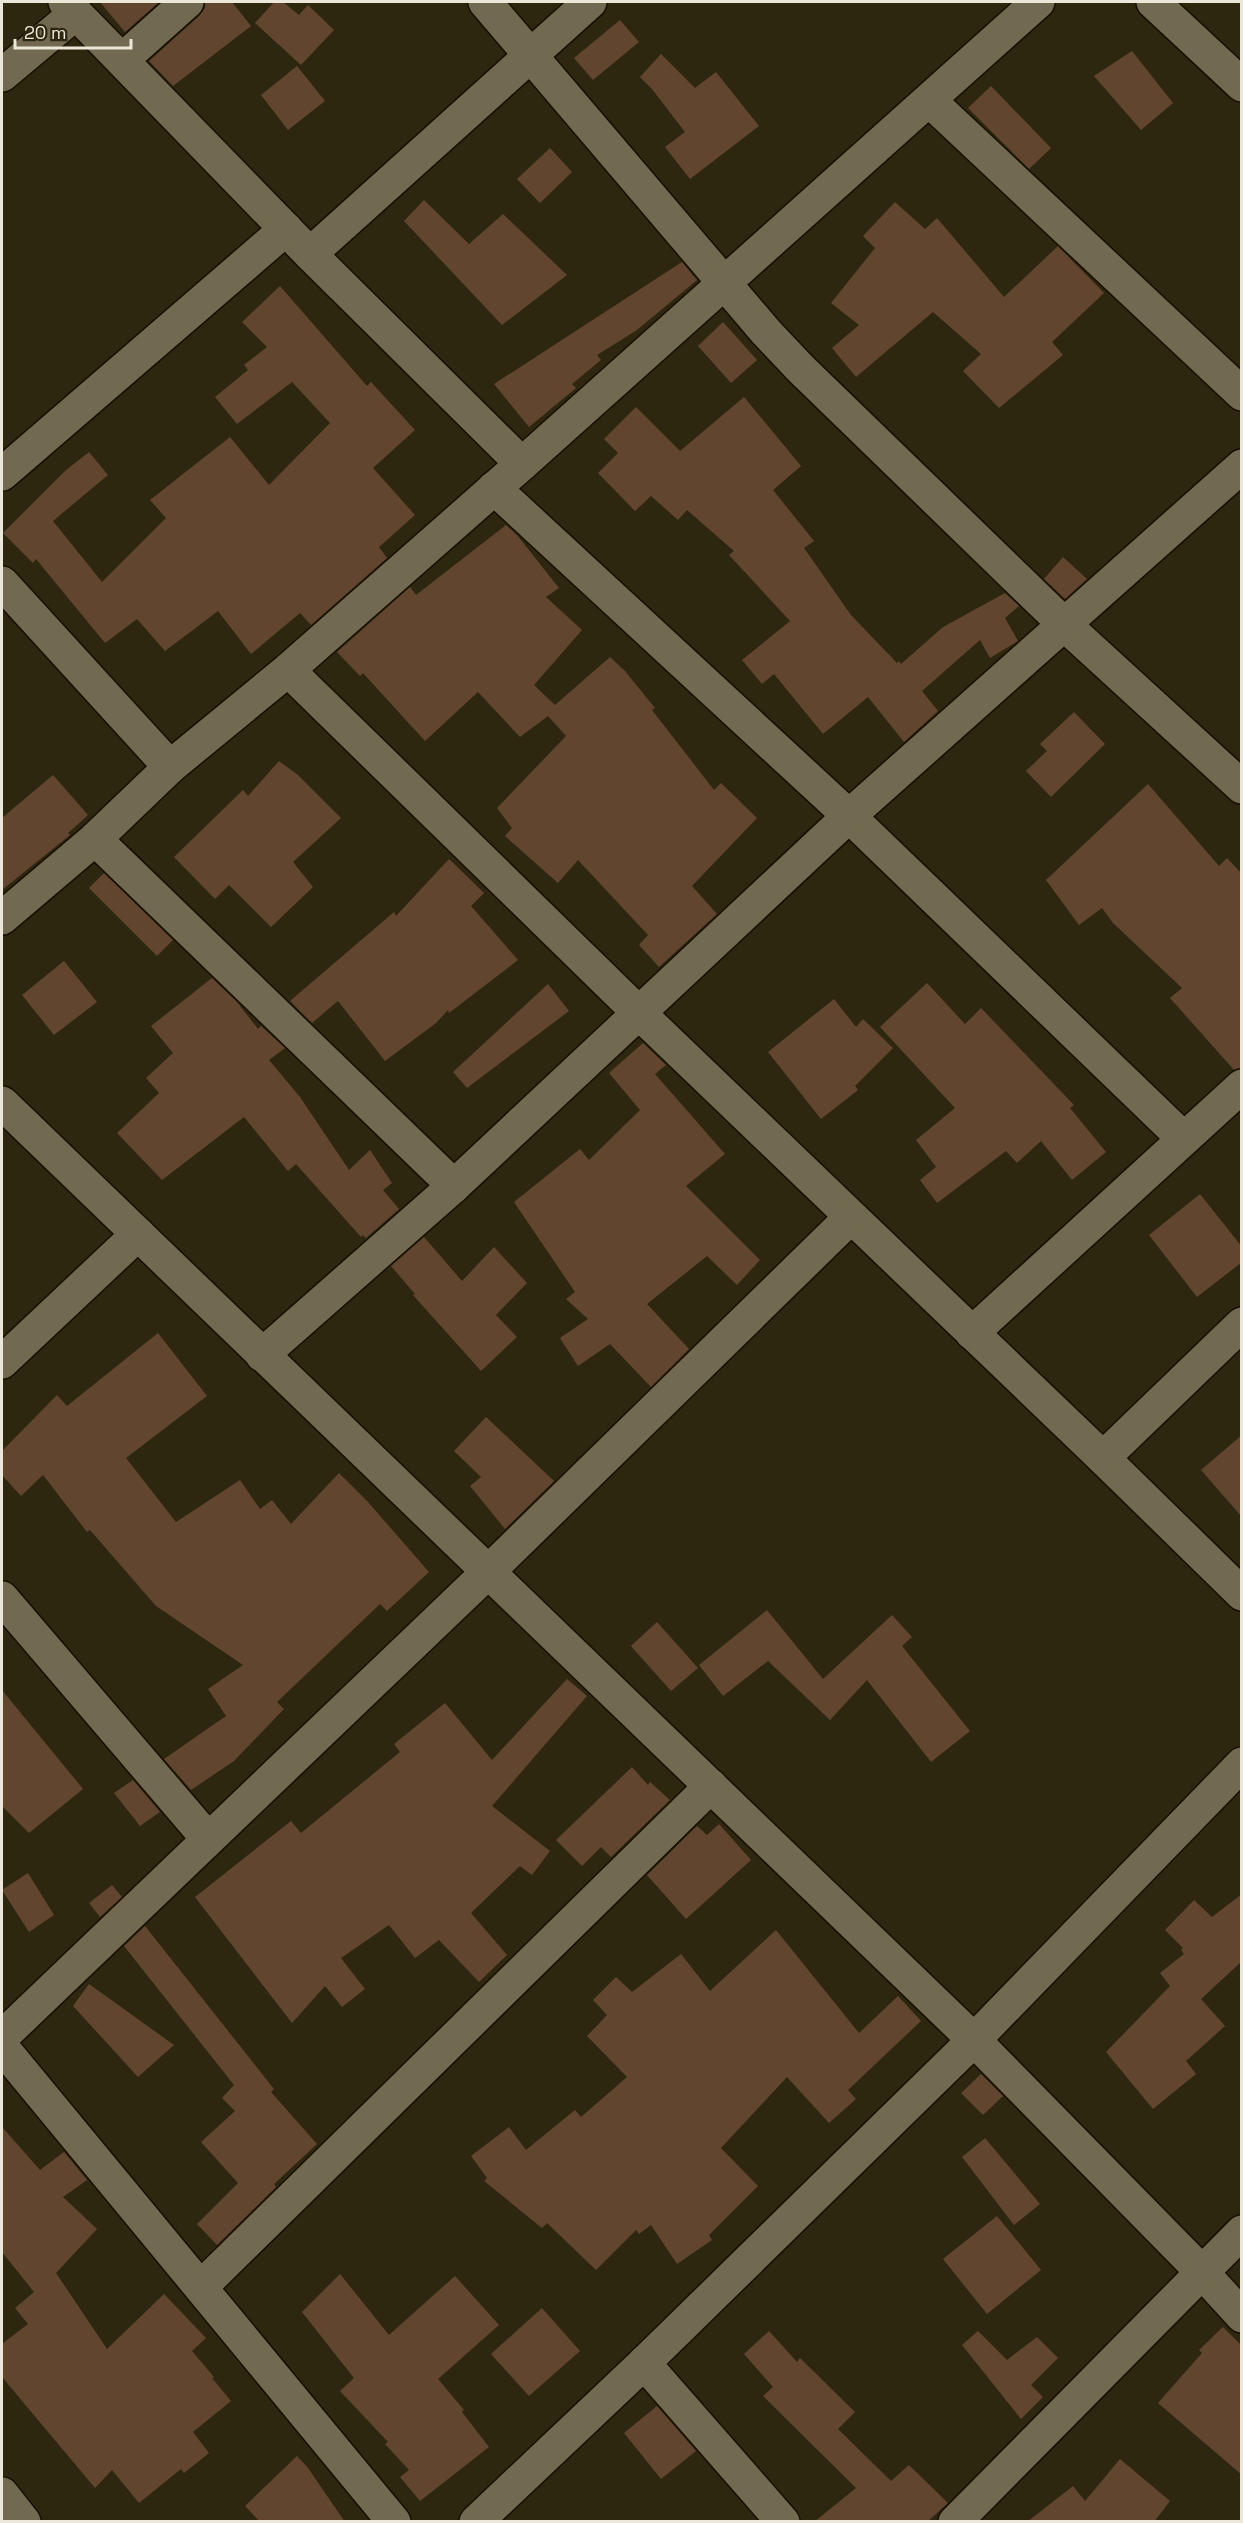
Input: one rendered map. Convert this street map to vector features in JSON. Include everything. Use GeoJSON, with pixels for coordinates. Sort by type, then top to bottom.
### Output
{"type":"FeatureCollection","features":[{"type":"Feature","properties":{"kind":"street"},"geometry":{"type":"LineString","coordinates":[[122,60],[186,2]]}},
{"type":"Feature","properties":{"kind":"street"},"geometry":{"type":"LineString","coordinates":[[485,2],[801,369],[1065,625],[1242,787]]}},
{"type":"Feature","properties":{"kind":"street"},"geometry":{"type":"LineString","coordinates":[[309,254],[590,2]]}},
{"type":"Feature","properties":{"kind":"street"},"geometry":{"type":"LineString","coordinates":[[2,918],[94,839],[170,767],[288,670],[522,464],[1038,2]]}},
{"type":"Feature","properties":{"kind":"street"},"geometry":{"type":"LineString","coordinates":[[1154,2],[1242,85]]}},
{"type":"Feature","properties":{"kind":"street"},"geometry":{"type":"LineString","coordinates":[[2,75],[71,7],[309,254],[522,464]]}},
{"type":"Feature","properties":{"kind":"street"},"geometry":{"type":"LineString","coordinates":[[930,101],[1242,394]]}},
{"type":"Feature","properties":{"kind":"street"},"geometry":{"type":"LineString","coordinates":[[2,474],[286,229]]}},
{"type":"Feature","properties":{"kind":"street"},"geometry":{"type":"LineString","coordinates":[[262,1355],[454,1186],[849,816],[1242,466]]}},
{"type":"Feature","properties":{"kind":"street"},"geometry":{"type":"LineString","coordinates":[[494,488],[849,816],[1183,1138]]}},
{"type":"Feature","properties":{"kind":"street"},"geometry":{"type":"LineString","coordinates":[[2,583],[170,767]]}},
{"type":"Feature","properties":{"kind":"street"},"geometry":{"type":"LineString","coordinates":[[288,670],[639,1013],[1242,1594]]}},
{"type":"Feature","properties":{"kind":"street"},"geometry":{"type":"LineString","coordinates":[[94,839],[454,1186]]}},
{"type":"Feature","properties":{"kind":"street"},"geometry":{"type":"LineString","coordinates":[[972,1333],[1242,1086]]}},
{"type":"Feature","properties":{"kind":"street"},"geometry":{"type":"LineString","coordinates":[[2,1103],[974,2040],[1201,2271],[1242,2316]]}},
{"type":"Feature","properties":{"kind":"street"},"geometry":{"type":"LineString","coordinates":[[2,2037],[488,1572],[851,1217]]}},
{"type":"Feature","properties":{"kind":"street"},"geometry":{"type":"LineString","coordinates":[[2,1362],[138,1234]]}},
{"type":"Feature","properties":{"kind":"street"},"geometry":{"type":"LineString","coordinates":[[1103,1458],[1242,1324]]}},
{"type":"Feature","properties":{"kind":"street"},"geometry":{"type":"LineString","coordinates":[[2,1598],[208,1839]]}},
{"type":"Feature","properties":{"kind":"street"},"geometry":{"type":"LineString","coordinates":[[476,2522],[644,2363],[974,2040],[1242,1764]]}},
{"type":"Feature","properties":{"kind":"street"},"geometry":{"type":"LineString","coordinates":[[202,2286],[711,1786]]}},
{"type":"Feature","properties":{"kind":"street"},"geometry":{"type":"LineString","coordinates":[[2,2047],[202,2286],[394,2522]]}},
{"type":"Feature","properties":{"kind":"street"},"geometry":{"type":"LineString","coordinates":[[955,2522],[1242,2232]]}},
{"type":"Feature","properties":{"kind":"street"},"geometry":{"type":"LineString","coordinates":[[644,2363],[783,2522]]}},
{"type":"Feature","properties":{"kind":"street"},"geometry":{"type":"LineString","coordinates":[[2,2494],[24,2522]]}},
{"type":"Feature","properties":{"kind":"building"},"geometry":{"type":"Polygon","coordinates":[[[100,2],[159,2],[125,32],[100,2]]]}},
{"type":"Feature","properties":{"kind":"building"},"geometry":{"type":"Polygon","coordinates":[[[205,2],[232,2],[251,26],[173,86],[149,61],[199,16],[205,8],[205,2]]]}},
{"type":"Feature","properties":{"kind":"building"},"geometry":{"type":"Polygon","coordinates":[[[274,2],[283,2],[299,15],[308,5],[334,30],[301,65],[255,23],[274,2]]]}},
{"type":"Feature","properties":{"kind":"building"},"geometry":{"type":"Polygon","coordinates":[[[620,20],[639,42],[593,80],[574,58],[620,20]]]}},
{"type":"Feature","properties":{"kind":"building"},"geometry":{"type":"Polygon","coordinates":[[[1132,51],[1173,103],[1141,130],[1094,76],[1132,51]]]}},
{"type":"Feature","properties":{"kind":"building"},"geometry":{"type":"Polygon","coordinates":[[[661,54],[695,88],[716,72],[759,126],[690,179],[665,147],[685,132],[640,77],[661,54]]]}},
{"type":"Feature","properties":{"kind":"building"},"geometry":{"type":"Polygon","coordinates":[[[297,66],[325,101],[288,130],[261,95],[297,66]]]}},
{"type":"Feature","properties":{"kind":"building"},"geometry":{"type":"Polygon","coordinates":[[[991,86],[1051,148],[1029,169],[968,108],[991,86]]]}},
{"type":"Feature","properties":{"kind":"building"},"geometry":{"type":"Polygon","coordinates":[[[550,148],[572,172],[540,203],[517,179],[550,148]]]}},
{"type":"Feature","properties":{"kind":"building"},"geometry":{"type":"Polygon","coordinates":[[[424,200],[469,244],[503,214],[567,275],[502,325],[404,221],[424,200]]]}},
{"type":"Feature","properties":{"kind":"building"},"geometry":{"type":"Polygon","coordinates":[[[895,202],[925,229],[937,218],[1004,297],[1058,246],[1104,293],[1052,342],[1063,355],[999,408],[963,371],[981,354],[933,312],[856,377],[832,348],[859,325],[831,303],[875,248],[863,236],[895,202]]]}},
{"type":"Feature","properties":{"kind":"building"},"geometry":{"type":"Polygon","coordinates":[[[682,262],[697,280],[637,330],[597,355],[601,360],[572,384],[576,388],[529,427],[494,384],[682,262]]]}},
{"type":"Feature","properties":{"kind":"building"},"geometry":{"type":"Polygon","coordinates":[[[280,286],[367,386],[371,382],[415,430],[373,468],[415,515],[379,547],[387,558],[311,625],[300,613],[251,654],[218,611],[165,651],[137,619],[105,643],[36,559],[33,563],[3,533],[66,470],[89,452],[108,475],[53,521],[102,582],[166,518],[150,500],[230,437],[269,485],[330,423],[292,382],[237,424],[215,397],[248,370],[244,365],[267,347],[242,322],[280,286]]]}},
{"type":"Feature","properties":{"kind":"building"},"geometry":{"type":"Polygon","coordinates":[[[723,322],[757,360],[731,383],[698,346],[723,322]]]}},
{"type":"Feature","properties":{"kind":"building"},"geometry":{"type":"Polygon","coordinates":[[[744,397],[801,466],[773,490],[814,541],[804,548],[851,615],[897,663],[899,661],[901,664],[943,627],[1005,593],[1019,606],[1005,618],[1018,641],[990,658],[980,640],[922,691],[938,711],[904,742],[868,697],[823,734],[774,674],[762,684],[742,660],[790,621],[729,555],[734,551],[687,510],[678,520],[651,496],[635,511],[598,473],[618,453],[604,439],[636,407],[680,451],[744,397]]]}},
{"type":"Feature","properties":{"kind":"building"},"geometry":{"type":"Polygon","coordinates":[[[506,525],[517,535],[559,588],[546,597],[582,630],[534,685],[555,705],[610,657],[625,671],[655,708],[652,710],[714,790],[721,783],[757,818],[692,886],[717,914],[659,967],[639,945],[648,935],[578,860],[558,883],[505,836],[512,828],[497,808],[566,736],[548,716],[520,737],[478,692],[425,741],[363,673],[360,676],[337,652],[410,587],[416,595],[506,525]]]}},
{"type":"Feature","properties":{"kind":"building"},"geometry":{"type":"Polygon","coordinates":[[[1063,557],[1087,579],[1065,599],[1044,579],[1063,557]]]}},
{"type":"Feature","properties":{"kind":"building"},"geometry":{"type":"Polygon","coordinates":[[[1074,712],[1105,744],[1051,797],[1026,771],[1047,751],[1040,744],[1074,712]]]}},
{"type":"Feature","properties":{"kind":"building"},"geometry":{"type":"Polygon","coordinates":[[[279,761],[298,775],[341,818],[293,862],[313,887],[271,927],[229,885],[215,899],[174,857],[243,790],[248,796],[279,761]]]}},
{"type":"Feature","properties":{"kind":"building"},"geometry":{"type":"Polygon","coordinates":[[[53,775],[88,815],[68,833],[70,835],[2,890],[2,818],[53,775]]]}},
{"type":"Feature","properties":{"kind":"building"},"geometry":{"type":"Polygon","coordinates":[[[1148,784],[1219,866],[1227,858],[1242,874],[1242,1068],[1234,1070],[1170,998],[1182,988],[1113,923],[1102,908],[1079,925],[1046,880],[1148,784]]]}},
{"type":"Feature","properties":{"kind":"building"},"geometry":{"type":"Polygon","coordinates":[[[449,859],[484,893],[471,906],[518,960],[449,1013],[448,1010],[436,1023],[385,1061],[338,1001],[312,1023],[290,1001],[394,912],[396,916],[449,859]]]}},
{"type":"Feature","properties":{"kind":"building"},"geometry":{"type":"Polygon","coordinates":[[[104,873],[173,940],[157,956],[89,888],[104,873]]]}},
{"type":"Feature","properties":{"kind":"building"},"geometry":{"type":"Polygon","coordinates":[[[64,961],[97,1002],[54,1035],[22,995],[64,961]]]}},
{"type":"Feature","properties":{"kind":"building"},"geometry":{"type":"Polygon","coordinates":[[[212,978],[237,1002],[258,1029],[261,1026],[285,1048],[269,1060],[300,1097],[349,1170],[370,1150],[392,1183],[383,1190],[399,1209],[366,1238],[363,1235],[361,1237],[296,1164],[288,1171],[244,1117],[162,1180],[117,1133],[159,1093],[146,1078],[173,1053],[151,1026],[212,978]]]}},
{"type":"Feature","properties":{"kind":"building"},"geometry":{"type":"Polygon","coordinates":[[[927,983],[965,1024],[981,1008],[1074,1105],[1070,1108],[1106,1152],[1072,1180],[1041,1141],[1017,1163],[1006,1151],[937,1203],[920,1180],[936,1167],[916,1140],[955,1108],[880,1027],[927,983]]]}},
{"type":"Feature","properties":{"kind":"building"},"geometry":{"type":"Polygon","coordinates":[[[548,984],[569,1011],[467,1088],[453,1072],[548,984]]]}},
{"type":"Feature","properties":{"kind":"building"},"geometry":{"type":"Polygon","coordinates":[[[834,999],[856,1027],[863,1019],[893,1048],[855,1086],[858,1090],[821,1119],[768,1052],[834,999]]]}},
{"type":"Feature","properties":{"kind":"building"},"geometry":{"type":"Polygon","coordinates":[[[643,1043],[666,1065],[655,1074],[725,1154],[686,1186],[760,1260],[737,1285],[707,1256],[647,1304],[689,1349],[651,1387],[610,1344],[578,1366],[560,1338],[588,1319],[566,1299],[575,1292],[514,1202],[580,1149],[589,1160],[640,1110],[609,1073],[643,1043]]]}},
{"type":"Feature","properties":{"kind":"building"},"geometry":{"type":"Polygon","coordinates":[[[1200,1194],[1242,1247],[1242,1262],[1197,1297],[1149,1235],[1200,1194]]]}},
{"type":"Feature","properties":{"kind":"building"},"geometry":{"type":"Polygon","coordinates":[[[424,1237],[462,1281],[494,1247],[527,1283],[496,1315],[517,1337],[481,1371],[413,1295],[415,1294],[391,1266],[424,1237]]]}},
{"type":"Feature","properties":{"kind":"building"},"geometry":{"type":"Polygon","coordinates":[[[158,1333],[207,1396],[126,1458],[176,1522],[240,1480],[260,1509],[272,1500],[291,1524],[339,1473],[368,1502],[429,1572],[387,1611],[380,1604],[277,1702],[284,1709],[234,1761],[191,1790],[164,1759],[226,1716],[208,1689],[243,1665],[156,1606],[90,1530],[87,1532],[43,1475],[21,1496],[2,1475],[2,1451],[57,1395],[67,1406],[158,1333]]]}},
{"type":"Feature","properties":{"kind":"building"},"geometry":{"type":"Polygon","coordinates":[[[486,1417],[554,1481],[505,1529],[470,1486],[481,1477],[454,1451],[486,1417]]]}},
{"type":"Feature","properties":{"kind":"building"},"geometry":{"type":"Polygon","coordinates":[[[1242,1435],[1242,1517],[1201,1470],[1242,1435]]]}},
{"type":"Feature","properties":{"kind":"building"},"geometry":{"type":"Polygon","coordinates":[[[767,1610],[823,1679],[892,1615],[912,1637],[902,1646],[970,1731],[931,1762],[867,1680],[830,1720],[768,1661],[723,1696],[699,1665],[767,1610]]]}},
{"type":"Feature","properties":{"kind":"building"},"geometry":{"type":"Polygon","coordinates":[[[657,1622],[698,1668],[671,1691],[631,1646],[657,1622]]]}},
{"type":"Feature","properties":{"kind":"building"},"geometry":{"type":"Polygon","coordinates":[[[567,1679],[587,1696],[492,1806],[550,1851],[532,1875],[520,1866],[471,1913],[507,1955],[479,1982],[439,1940],[415,1958],[389,1925],[341,1958],[365,1989],[342,2007],[325,1986],[292,2023],[195,1897],[291,1821],[301,1833],[400,1752],[394,1744],[445,1703],[492,1760],[567,1679]]]}},
{"type":"Feature","properties":{"kind":"building"},"geometry":{"type":"Polygon","coordinates":[[[2,1690],[83,1789],[29,1833],[2,1806],[2,1690]]]}},
{"type":"Feature","properties":{"kind":"building"},"geometry":{"type":"Polygon","coordinates":[[[632,1767],[648,1785],[650,1782],[670,1800],[611,1857],[601,1847],[582,1866],[556,1840],[632,1767]]]}},
{"type":"Feature","properties":{"kind":"building"},"geometry":{"type":"Polygon","coordinates":[[[133,1780],[160,1812],[140,1826],[114,1793],[133,1780]]]}},
{"type":"Feature","properties":{"kind":"building"},"geometry":{"type":"Polygon","coordinates":[[[719,1824],[751,1860],[686,1919],[647,1875],[697,1826],[707,1835],[719,1824]]]}},
{"type":"Feature","properties":{"kind":"building"},"geometry":{"type":"Polygon","coordinates":[[[28,1873],[54,1915],[29,1932],[2,1890],[28,1873]]]}},
{"type":"Feature","properties":{"kind":"building"},"geometry":{"type":"Polygon","coordinates":[[[112,1885],[122,1897],[100,1917],[89,1903],[112,1885]]]}},
{"type":"Feature","properties":{"kind":"building"},"geometry":{"type":"Polygon","coordinates":[[[1242,1894],[1242,1961],[1201,1999],[1225,2026],[1186,2061],[1196,2074],[1153,2109],[1106,2052],[1170,1986],[1160,1973],[1184,1954],[1181,1950],[1183,1948],[1165,1930],[1194,1900],[1212,1917],[1242,1894]]]}},
{"type":"Feature","properties":{"kind":"building"},"geometry":{"type":"Polygon","coordinates":[[[145,1926],[274,2089],[271,2092],[317,2144],[274,2184],[276,2187],[217,2245],[197,2224],[238,2183],[201,2142],[235,2111],[222,2098],[234,2085],[124,1946],[145,1926]]]}},
{"type":"Feature","properties":{"kind":"building"},"geometry":{"type":"Polygon","coordinates":[[[776,1930],[859,2033],[898,1996],[921,2021],[848,2090],[856,2099],[829,2123],[787,2077],[721,2148],[758,2186],[709,2235],[712,2240],[677,2264],[651,2225],[639,2234],[636,2230],[596,2270],[547,2223],[542,2228],[484,2181],[487,2178],[471,2156],[509,2127],[526,2150],[575,2110],[581,2117],[627,2077],[587,2036],[607,2015],[593,2000],[616,1977],[632,1992],[681,1954],[710,1991],[776,1930]]]}},
{"type":"Feature","properties":{"kind":"building"},"geometry":{"type":"Polygon","coordinates":[[[89,1984],[174,2045],[138,2077],[73,2006],[89,1984]]]}},
{"type":"Feature","properties":{"kind":"building"},"geometry":{"type":"Polygon","coordinates":[[[981,2074],[1003,2096],[983,2115],[961,2093],[981,2074]]]}},
{"type":"Feature","properties":{"kind":"building"},"geometry":{"type":"Polygon","coordinates":[[[2,2127],[40,2170],[64,2152],[87,2180],[63,2197],[97,2229],[56,2273],[107,2349],[164,2294],[206,2338],[192,2351],[231,2401],[193,2432],[209,2453],[184,2473],[181,2469],[139,2503],[112,2470],[95,2488],[2,2377],[2,2344],[28,2324],[15,2308],[34,2292],[2,2252],[2,2127]]]}},
{"type":"Feature","properties":{"kind":"building"},"geometry":{"type":"Polygon","coordinates":[[[985,2138],[1040,2204],[1014,2225],[962,2157],[985,2138]]]}},
{"type":"Feature","properties":{"kind":"building"},"geometry":{"type":"Polygon","coordinates":[[[997,2216],[1041,2270],[987,2314],[943,2259],[997,2216]]]}},
{"type":"Feature","properties":{"kind":"building"},"geometry":{"type":"Polygon","coordinates":[[[340,2274],[389,2335],[455,2276],[499,2325],[438,2379],[464,2410],[462,2412],[489,2447],[420,2501],[400,2477],[409,2470],[385,2444],[388,2442],[340,2391],[354,2378],[302,2312],[340,2274]]]}},
{"type":"Feature","properties":{"kind":"building"},"geometry":{"type":"Polygon","coordinates":[[[542,2308],[580,2351],[529,2396],[491,2354],[542,2308]]]}},
{"type":"Feature","properties":{"kind":"building"},"geometry":{"type":"Polygon","coordinates":[[[1223,2327],[1242,2346],[1242,2475],[1158,2403],[1202,2353],[1199,2350],[1223,2327]]]}},
{"type":"Feature","properties":{"kind":"building"},"geometry":{"type":"Polygon","coordinates":[[[769,2331],[797,2362],[800,2358],[855,2412],[838,2429],[891,2481],[909,2465],[948,2503],[927,2522],[814,2522],[856,2488],[763,2396],[773,2387],[744,2354],[769,2331]]]}},
{"type":"Feature","properties":{"kind":"building"},"geometry":{"type":"Polygon","coordinates":[[[978,2331],[1007,2360],[1037,2337],[1058,2358],[1031,2385],[1043,2397],[1021,2419],[962,2345],[978,2331]]]}},
{"type":"Feature","properties":{"kind":"building"},"geometry":{"type":"Polygon","coordinates":[[[657,2406],[696,2451],[661,2479],[624,2433],[657,2406]]]}},
{"type":"Feature","properties":{"kind":"building"},"geometry":{"type":"Polygon","coordinates":[[[297,2456],[308,2468],[345,2522],[260,2522],[245,2506],[297,2456]]]}},
{"type":"Feature","properties":{"kind":"building"},"geometry":{"type":"Polygon","coordinates":[[[1120,2459],[1170,2501],[1154,2522],[1027,2522],[1073,2486],[1085,2501],[1120,2459]]]}}]}
